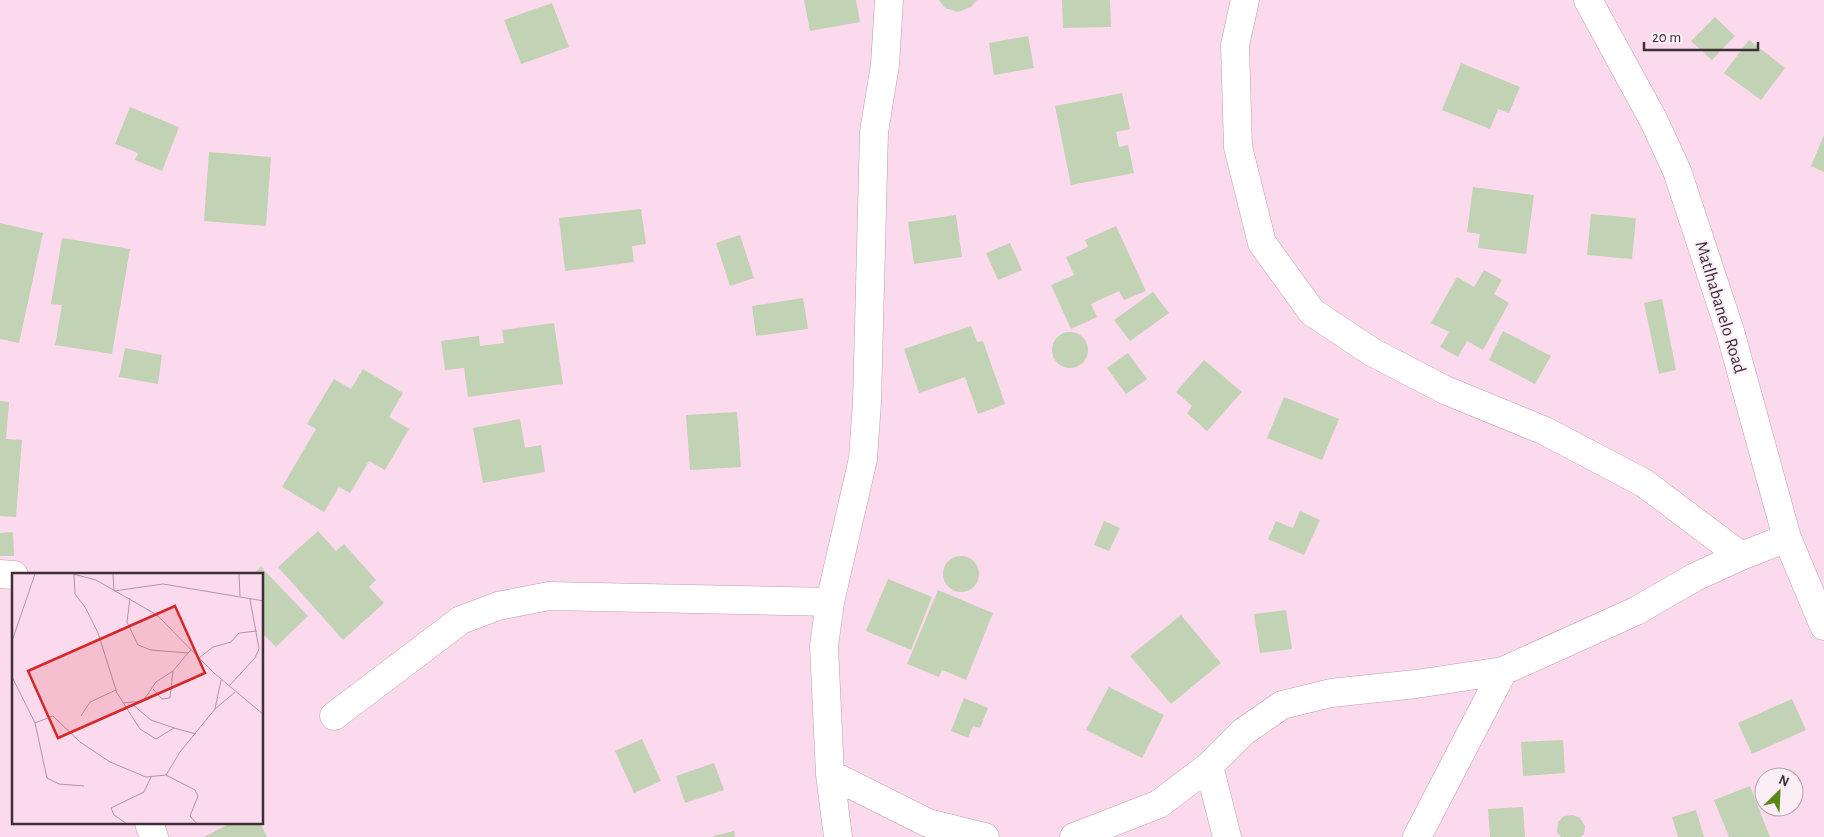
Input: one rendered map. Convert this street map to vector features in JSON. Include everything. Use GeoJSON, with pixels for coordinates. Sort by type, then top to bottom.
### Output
{"type":"FeatureCollection","features":[{"type":"Feature","properties":{"kind":"street"},"geometry":{"type":"LineString","coordinates":[[838,837],[830,774],[824,646],[830,602],[863,459],[867,402],[874,132],[885,65],[889,0]]}},
{"type":"Feature","properties":{"kind":"street"},"geometry":{"type":"LineString","coordinates":[[1245,0],[1235,45],[1238,146],[1262,242],[1312,312],[1372,352],[1444,390],[1546,431],[1644,484],[1741,556]]}},
{"type":"Feature","properties":{"kind":"street","name":"Matlhabanelo Road"},"geometry":{"type":"LineString","coordinates":[[1588,0],[1654,121],[1676,171],[1730,331],[1787,538],[1824,626]]}},
{"type":"Feature","properties":{"kind":"street"},"geometry":{"type":"LineString","coordinates":[[1074,837],[1158,804],[1209,766],[1243,732],[1282,705],[1331,693],[1503,672],[1636,611],[1694,577],[1787,538]]}},
{"type":"Feature","properties":{"kind":"street"},"geometry":{"type":"LineString","coordinates":[[334,716],[461,620],[498,606],[549,596],[830,602]]}},
{"type":"Feature","properties":{"kind":"street"},"geometry":{"type":"LineString","coordinates":[[1417,837],[1503,672]]}},
{"type":"Feature","properties":{"kind":"street"},"geometry":{"type":"LineString","coordinates":[[1209,766],[1227,837]]}},
{"type":"Feature","properties":{"kind":"street"},"geometry":{"type":"LineString","coordinates":[[830,774],[931,830],[985,837]]}},
{"type":"Feature","properties":{"kind":"street"},"geometry":{"type":"LineString","coordinates":[[149,824],[154,837]]}},
{"type":"Feature","properties":{"kind":"building"},"geometry":{"type":"Polygon","coordinates":[[[804,0],[856,0],[860,22],[810,31],[804,0]]]}},
{"type":"Feature","properties":{"kind":"building"},"geometry":{"type":"Polygon","coordinates":[[[939,0],[977,0],[971,7],[958,12],[945,8],[939,0]]]}},
{"type":"Feature","properties":{"kind":"building"},"geometry":{"type":"Polygon","coordinates":[[[1062,0],[1110,0],[1111,27],[1063,28],[1062,0]]]}},
{"type":"Feature","properties":{"kind":"building"},"geometry":{"type":"Polygon","coordinates":[[[552,3],[569,47],[521,64],[504,20],[552,3]]]}},
{"type":"Feature","properties":{"kind":"building"},"geometry":{"type":"Polygon","coordinates":[[[1715,17],[1735,36],[1712,60],[1691,41],[1715,17]]]}},
{"type":"Feature","properties":{"kind":"building"},"geometry":{"type":"Polygon","coordinates":[[[1028,36],[1034,68],[994,75],[989,43],[1028,36]]]}},
{"type":"Feature","properties":{"kind":"building"},"geometry":{"type":"Polygon","coordinates":[[[1749,40],[1785,68],[1761,100],[1724,73],[1749,40]]]}},
{"type":"Feature","properties":{"kind":"building"},"geometry":{"type":"Polygon","coordinates":[[[1461,63],[1520,87],[1509,113],[1498,109],[1490,129],[1442,110],[1461,63]]]}},
{"type":"Feature","properties":{"kind":"building"},"geometry":{"type":"Polygon","coordinates":[[[1122,93],[1130,129],[1116,132],[1119,147],[1128,145],[1134,173],[1071,185],[1055,106],[1122,93]]]}},
{"type":"Feature","properties":{"kind":"building"},"geometry":{"type":"Polygon","coordinates":[[[130,107],[179,127],[162,171],[135,160],[138,153],[115,144],[130,107]]]}},
{"type":"Feature","properties":{"kind":"building"},"geometry":{"type":"Polygon","coordinates":[[[1824,135],[1824,172],[1811,166],[1824,135]]]}},
{"type":"Feature","properties":{"kind":"building"},"geometry":{"type":"Polygon","coordinates":[[[209,152],[271,157],[266,226],[204,221],[209,152]]]}},
{"type":"Feature","properties":{"kind":"building"},"geometry":{"type":"Polygon","coordinates":[[[1473,187],[1534,195],[1526,254],[1478,248],[1480,234],[1467,232],[1473,187]]]}},
{"type":"Feature","properties":{"kind":"building"},"geometry":{"type":"Polygon","coordinates":[[[641,209],[646,244],[632,246],[634,262],[565,271],[559,218],[641,209]]]}},
{"type":"Feature","properties":{"kind":"building"},"geometry":{"type":"Polygon","coordinates":[[[1591,214],[1636,218],[1632,259],[1587,255],[1591,214]]]}},
{"type":"Feature","properties":{"kind":"building"},"geometry":{"type":"Polygon","coordinates":[[[956,215],[962,257],[914,264],[908,222],[956,215]]]}},
{"type":"Feature","properties":{"kind":"building"},"geometry":{"type":"Polygon","coordinates":[[[0,223],[43,233],[19,343],[0,339],[0,223]]]}},
{"type":"Feature","properties":{"kind":"building"},"geometry":{"type":"Polygon","coordinates":[[[1116,226],[1146,291],[1124,300],[1119,291],[1091,304],[1097,317],[1071,329],[1051,285],[1074,275],[1066,257],[1088,247],[1085,240],[1116,226]]]}},
{"type":"Feature","properties":{"kind":"building"},"geometry":{"type":"Polygon","coordinates":[[[740,235],[754,278],[730,286],[716,243],[740,235]]]}},
{"type":"Feature","properties":{"kind":"building"},"geometry":{"type":"Polygon","coordinates":[[[62,238],[130,249],[112,354],[55,345],[62,305],[51,304],[62,238]]]}},
{"type":"Feature","properties":{"kind":"building"},"geometry":{"type":"Polygon","coordinates":[[[1010,243],[1022,270],[998,280],[986,253],[1010,243]]]}},
{"type":"Feature","properties":{"kind":"building"},"geometry":{"type":"Polygon","coordinates":[[[1484,270],[1502,280],[1494,294],[1509,303],[1483,350],[1467,341],[1458,357],[1440,347],[1449,332],[1431,323],[1457,277],[1474,287],[1484,270]]]}},
{"type":"Feature","properties":{"kind":"building"},"geometry":{"type":"Polygon","coordinates":[[[1153,292],[1169,313],[1130,341],[1114,320],[1153,292]]]}},
{"type":"Feature","properties":{"kind":"building"},"geometry":{"type":"Polygon","coordinates":[[[803,298],[808,329],[756,336],[752,306],[803,298]]]}},
{"type":"Feature","properties":{"kind":"building"},"geometry":{"type":"Polygon","coordinates":[[[1662,299],[1676,370],[1659,374],[1644,303],[1662,299]]]}},
{"type":"Feature","properties":{"kind":"building"},"geometry":{"type":"Polygon","coordinates":[[[554,323],[563,384],[468,397],[464,368],[445,370],[441,341],[479,336],[480,346],[504,343],[502,330],[554,323]]]}},
{"type":"Feature","properties":{"kind":"building"},"geometry":{"type":"Polygon","coordinates":[[[971,326],[977,342],[983,341],[1005,404],[978,414],[965,377],[919,393],[904,349],[971,326]]]}},
{"type":"Feature","properties":{"kind":"building"},"geometry":{"type":"Polygon","coordinates":[[[1503,331],[1551,356],[1535,384],[1489,360],[1503,331]]]}},
{"type":"Feature","properties":{"kind":"building"},"geometry":{"type":"Polygon","coordinates":[[[1070,332],[1082,338],[1088,350],[1082,362],[1070,368],[1058,362],[1052,350],[1058,338],[1070,332]]]}},
{"type":"Feature","properties":{"kind":"building"},"geometry":{"type":"Polygon","coordinates":[[[125,348],[162,355],[158,384],[119,377],[125,348]]]}},
{"type":"Feature","properties":{"kind":"building"},"geometry":{"type":"Polygon","coordinates":[[[1128,353],[1147,379],[1126,394],[1107,368],[1128,353]]]}},
{"type":"Feature","properties":{"kind":"building"},"geometry":{"type":"Polygon","coordinates":[[[1204,360],[1242,392],[1207,431],[1187,413],[1192,406],[1176,392],[1204,360]]]}},
{"type":"Feature","properties":{"kind":"building"},"geometry":{"type":"Polygon","coordinates":[[[363,369],[403,393],[389,417],[409,429],[385,470],[369,461],[350,493],[339,487],[324,512],[282,487],[316,429],[307,424],[334,379],[351,389],[363,369]]]}},
{"type":"Feature","properties":{"kind":"building"},"geometry":{"type":"Polygon","coordinates":[[[1284,397],[1339,419],[1322,460],[1267,438],[1284,397]]]}},
{"type":"Feature","properties":{"kind":"building"},"geometry":{"type":"Polygon","coordinates":[[[0,401],[9,402],[6,439],[22,440],[16,517],[0,516],[0,401]]]}},
{"type":"Feature","properties":{"kind":"building"},"geometry":{"type":"Polygon","coordinates":[[[737,412],[741,467],[690,470],[686,415],[737,412]]]}},
{"type":"Feature","properties":{"kind":"building"},"geometry":{"type":"Polygon","coordinates":[[[520,419],[525,448],[541,445],[545,472],[483,483],[473,428],[520,419]]]}},
{"type":"Feature","properties":{"kind":"building"},"geometry":{"type":"Polygon","coordinates":[[[1300,511],[1320,520],[1304,555],[1268,539],[1276,521],[1293,528],[1300,511]]]}},
{"type":"Feature","properties":{"kind":"building"},"geometry":{"type":"Polygon","coordinates":[[[1104,521],[1120,528],[1109,551],[1094,545],[1104,521]]]}},
{"type":"Feature","properties":{"kind":"building"},"geometry":{"type":"Polygon","coordinates":[[[318,531],[336,551],[344,544],[376,580],[369,587],[384,603],[343,640],[278,567],[318,531]]]}},
{"type":"Feature","properties":{"kind":"building"},"geometry":{"type":"Polygon","coordinates":[[[13,532],[14,556],[0,556],[0,533],[13,532]]]}},
{"type":"Feature","properties":{"kind":"building"},"geometry":{"type":"Polygon","coordinates":[[[961,556],[974,561],[979,574],[974,587],[961,592],[948,587],[943,574],[948,561],[961,556]]]}},
{"type":"Feature","properties":{"kind":"building"},"geometry":{"type":"Polygon","coordinates":[[[261,567],[308,616],[276,647],[264,635],[264,573],[254,573],[261,567]]]}},
{"type":"Feature","properties":{"kind":"building"},"geometry":{"type":"Polygon","coordinates":[[[888,579],[932,597],[911,650],[866,631],[888,579]]]}},
{"type":"Feature","properties":{"kind":"building"},"geometry":{"type":"Polygon","coordinates":[[[938,590],[993,613],[966,680],[942,670],[939,677],[907,664],[938,590]]]}},
{"type":"Feature","properties":{"kind":"building"},"geometry":{"type":"Polygon","coordinates":[[[1286,610],[1292,649],[1260,653],[1254,614],[1286,610]]]}},
{"type":"Feature","properties":{"kind":"building"},"geometry":{"type":"Polygon","coordinates":[[[1181,615],[1221,663],[1171,704],[1130,656],[1181,615]]]}},
{"type":"Feature","properties":{"kind":"building"},"geometry":{"type":"Polygon","coordinates":[[[1109,687],[1164,715],[1142,758],[1086,730],[1109,687]]]}},
{"type":"Feature","properties":{"kind":"building"},"geometry":{"type":"Polygon","coordinates":[[[964,698],[988,708],[980,728],[973,726],[968,738],[951,731],[964,698]]]}},
{"type":"Feature","properties":{"kind":"building"},"geometry":{"type":"Polygon","coordinates":[[[1792,699],[1806,730],[1752,754],[1738,723],[1792,699]]]}},
{"type":"Feature","properties":{"kind":"building"},"geometry":{"type":"Polygon","coordinates":[[[642,739],[661,781],[634,793],[615,751],[642,739]]]}},
{"type":"Feature","properties":{"kind":"building"},"geometry":{"type":"Polygon","coordinates":[[[1563,740],[1565,773],[1523,776],[1521,742],[1563,740]]]}},
{"type":"Feature","properties":{"kind":"building"},"geometry":{"type":"Polygon","coordinates":[[[714,763],[724,790],[685,803],[676,776],[714,763]]]}},
{"type":"Feature","properties":{"kind":"building"},"geometry":{"type":"Polygon","coordinates":[[[1750,786],[1754,796],[1754,817],[1762,817],[1770,837],[1729,837],[1714,800],[1750,786]]]}},
{"type":"Feature","properties":{"kind":"building"},"geometry":{"type":"Polygon","coordinates":[[[1523,807],[1525,837],[1490,837],[1488,809],[1523,807]]]}},
{"type":"Feature","properties":{"kind":"building"},"geometry":{"type":"Polygon","coordinates":[[[1696,810],[1704,837],[1678,837],[1672,817],[1696,810]]]}},
{"type":"Feature","properties":{"kind":"building"},"geometry":{"type":"Polygon","coordinates":[[[1573,815],[1580,818],[1585,826],[1584,834],[1581,837],[1561,837],[1557,832],[1558,822],[1564,816],[1573,815]]]}},
{"type":"Feature","properties":{"kind":"building"},"geometry":{"type":"Polygon","coordinates":[[[229,824],[260,824],[267,837],[204,837],[229,824]]]}},
{"type":"Feature","properties":{"kind":"building"},"geometry":{"type":"Polygon","coordinates":[[[734,831],[735,837],[713,837],[713,836],[734,831]]]}}]}
